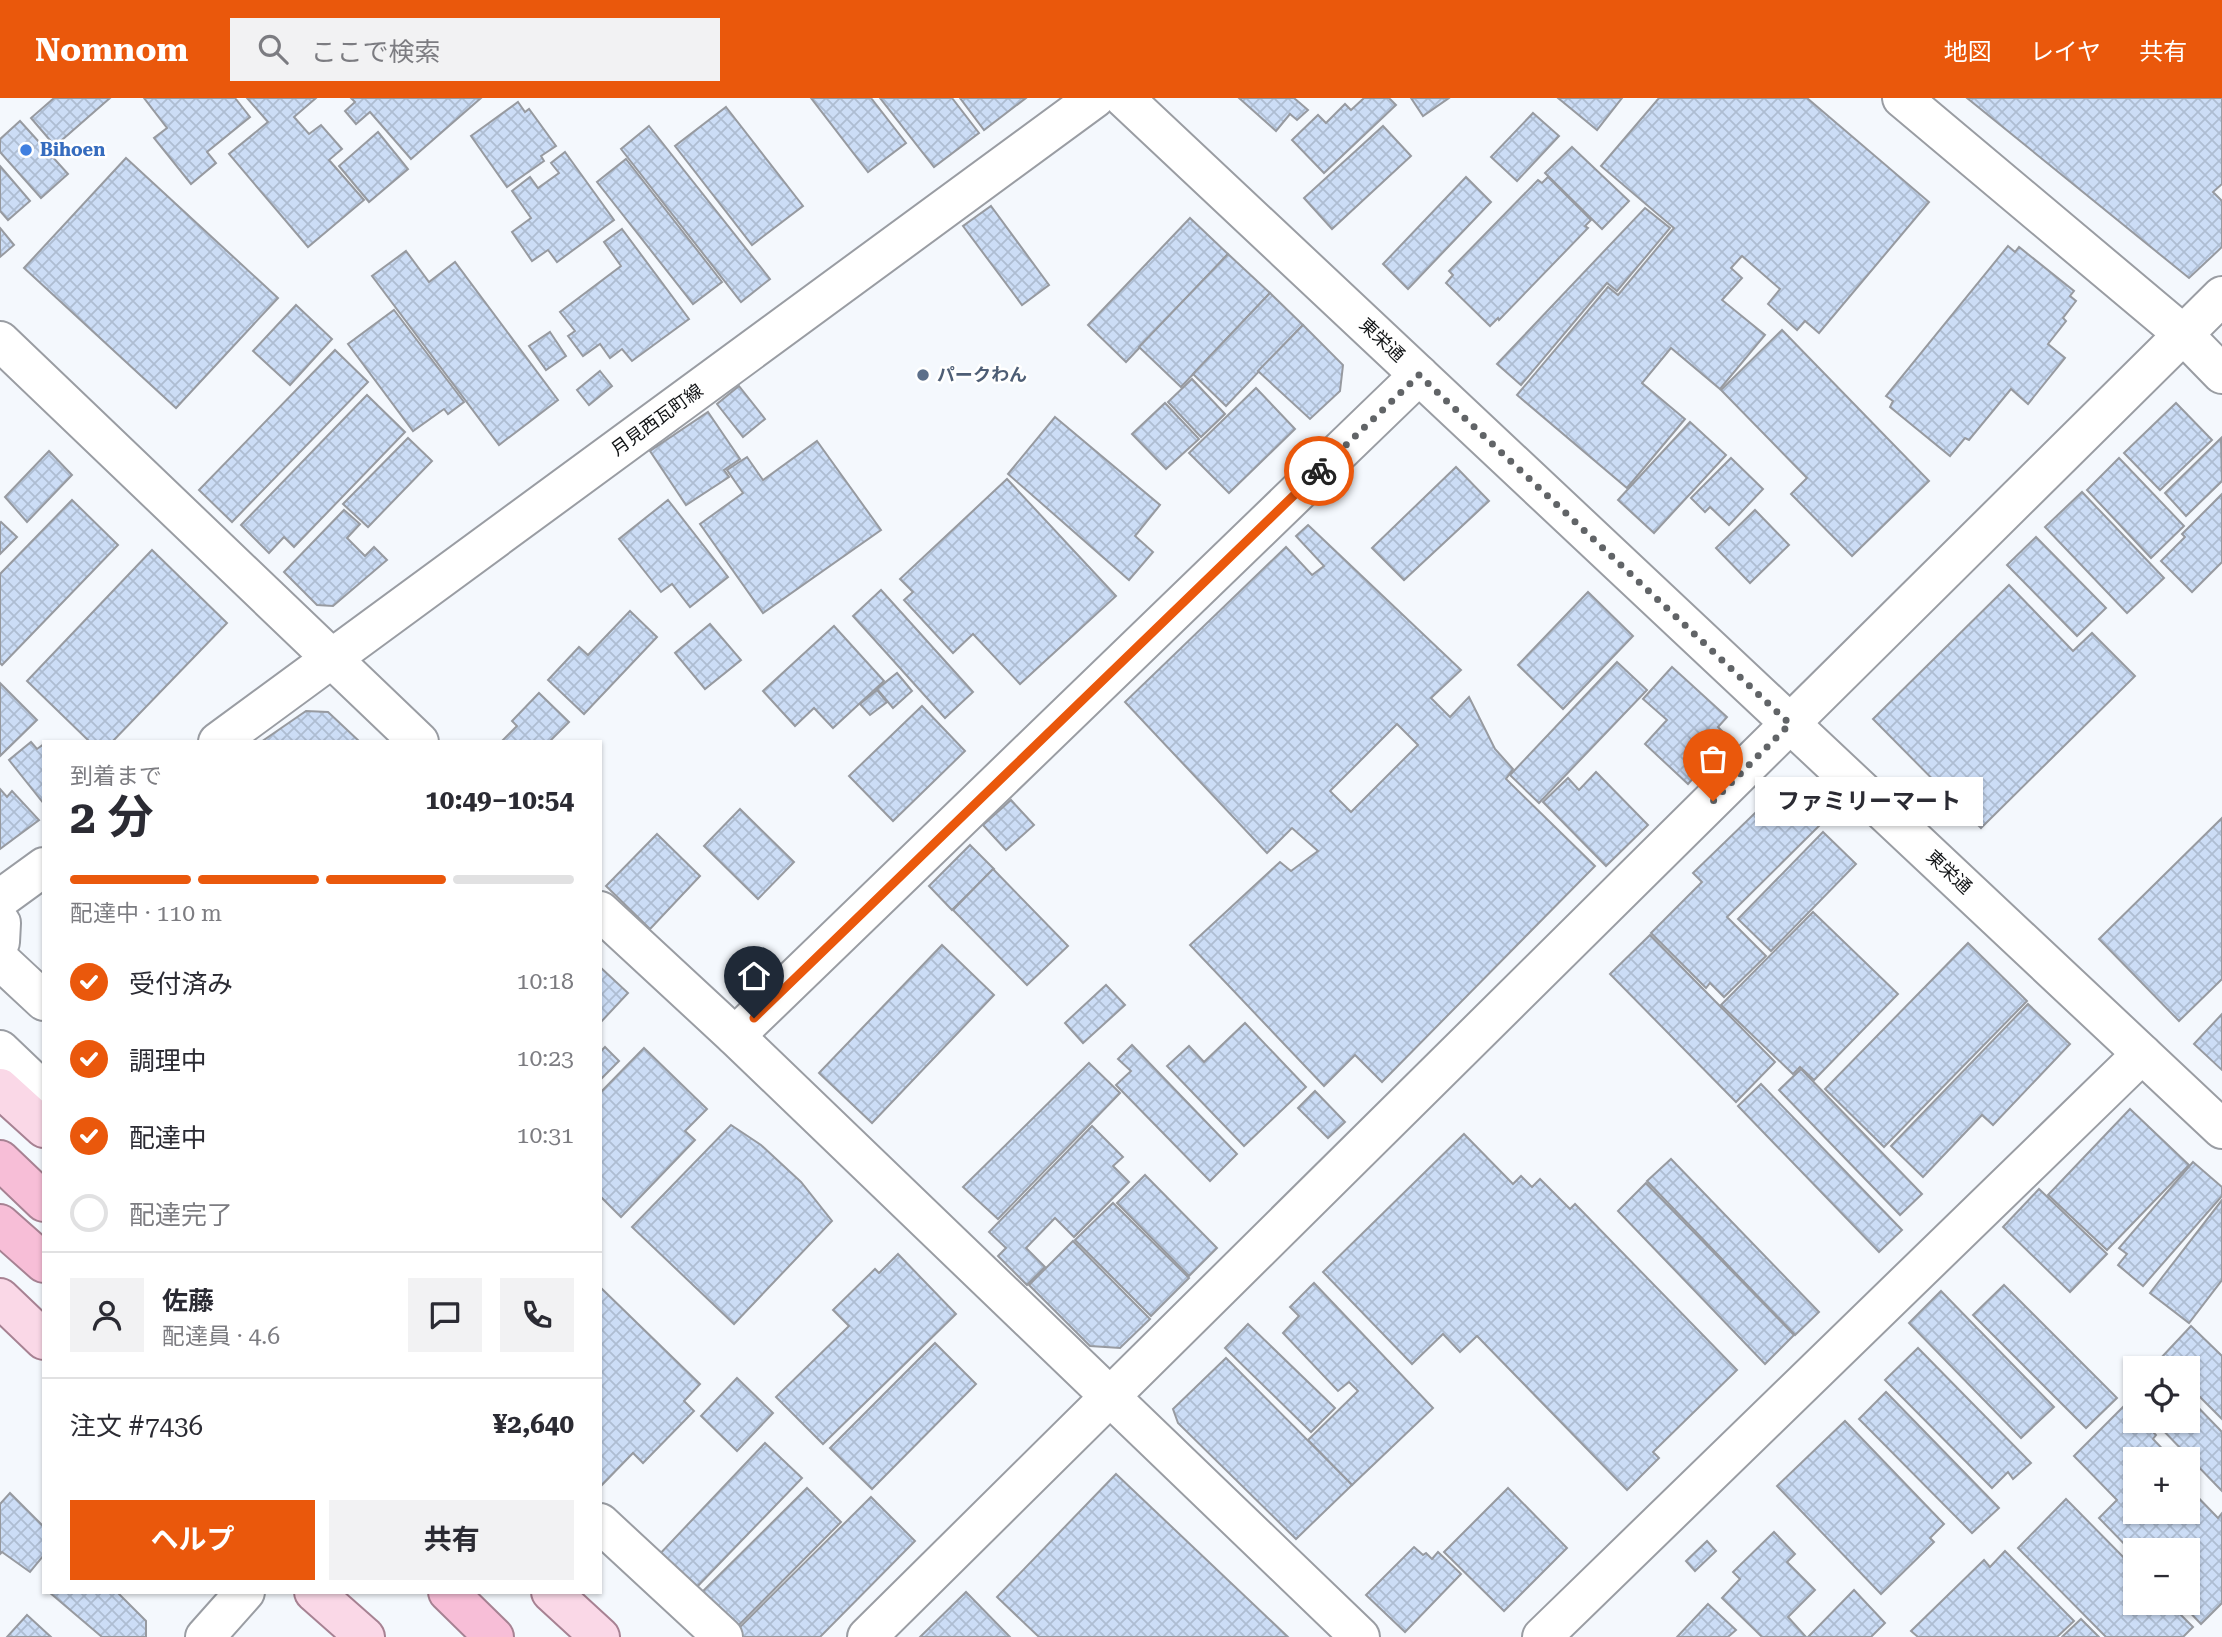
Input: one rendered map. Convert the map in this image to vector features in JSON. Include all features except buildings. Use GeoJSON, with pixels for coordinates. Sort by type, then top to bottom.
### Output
{"type":"FeatureCollection","features":[{"type":"Feature","properties":{"kind":"highway"},"geometry":{"type":"LineString","coordinates":[[0,1160],[42,1200]]}},
{"type":"Feature","properties":{"kind":"highway"},"geometry":{"type":"LineString","coordinates":[[0,1224],[42,1261]]}},
{"type":"Feature","properties":{"kind":"highway"},"geometry":{"type":"LineString","coordinates":[[450,1594],[492,1635]]}},
{"type":"Feature","properties":{"kind":"main road"},"geometry":{"type":"LineString","coordinates":[[0,1088],[42,1126]]}},
{"type":"Feature","properties":{"kind":"main road"},"geometry":{"type":"LineString","coordinates":[[0,1298],[42,1337]]}},
{"type":"Feature","properties":{"kind":"main road"},"geometry":{"type":"LineString","coordinates":[[316,1594],[365,1637]]}},
{"type":"Feature","properties":{"kind":"main road"},"geometry":{"type":"LineString","coordinates":[[553,1594],[600,1637]]}},
{"type":"Feature","properties":{"kind":"street","name":"月見西瓦町線"},"geometry":{"type":"LineString","coordinates":[[221,740],[1095,98]]}},
{"type":"Feature","properties":{"kind":"street","name":"東栄通"},"geometry":{"type":"LineString","coordinates":[[1124,98],[2222,1129]]}},
{"type":"Feature","properties":{"kind":"street"},"geometry":{"type":"LineString","coordinates":[[1902,98],[2183,334],[2222,374]]}},
{"type":"Feature","properties":{"kind":"street"},"geometry":{"type":"LineString","coordinates":[[867,1637],[2222,296]]}},
{"type":"Feature","properties":{"kind":"street"},"geometry":{"type":"LineString","coordinates":[[0,341],[417,740]]}},
{"type":"Feature","properties":{"kind":"street"},"geometry":{"type":"LineString","coordinates":[[735,1036],[1419,375]]}},
{"type":"Feature","properties":{"kind":"street"},"geometry":{"type":"LineString","coordinates":[[0,899],[42,868]]}},
{"type":"Feature","properties":{"kind":"street"},"geometry":{"type":"LineString","coordinates":[[602,913],[735,1036],[1360,1637]]}},
{"type":"Feature","properties":{"kind":"street"},"geometry":{"type":"LineString","coordinates":[[0,925],[1,923],[0,942]]}},
{"type":"Feature","properties":{"kind":"street"},"geometry":{"type":"LineString","coordinates":[[0,960],[42,999]]}},
{"type":"Feature","properties":{"kind":"street"},"geometry":{"type":"LineString","coordinates":[[0,1050],[42,1090]]}},
{"type":"Feature","properties":{"kind":"street"},"geometry":{"type":"LineString","coordinates":[[1542,1637],[2142,1054]]}},
{"type":"Feature","properties":{"kind":"street"},"geometry":{"type":"LineString","coordinates":[[602,1525],[723,1637]]}},
{"type":"Feature","properties":{"kind":"street"},"geometry":{"type":"LineString","coordinates":[[205,1637],[243,1594]]}},
{"type":"Feature","properties":{"kind":"street"},"geometry":{"type":"LineString","coordinates":[[576,1594],[621,1637]]}},
{"type":"Feature","properties":{"kind":"way so far"},"geometry":{"type":"LineString","coordinates":[[1319,471],[1419,375],[1790,724],[1713,801]]}},
{"type":"Feature","properties":{"kind":"place","name":"Bihoen"},"geometry":{"type":"Point","coordinates":[26,150]}},
{"type":"Feature","properties":{"kind":"place","name":"パークわん"},"geometry":{"type":"Point","coordinates":[923,375]}},
{"type":"Feature","properties":{"kind":"place","name":"ファミリーマート"},"geometry":{"type":"Point","coordinates":[1713,801]}},
{"type":"Feature","properties":{"kind":"route"},"geometry":{"type":"LineString","coordinates":[[754,1018],[1319,471]]}}]}
